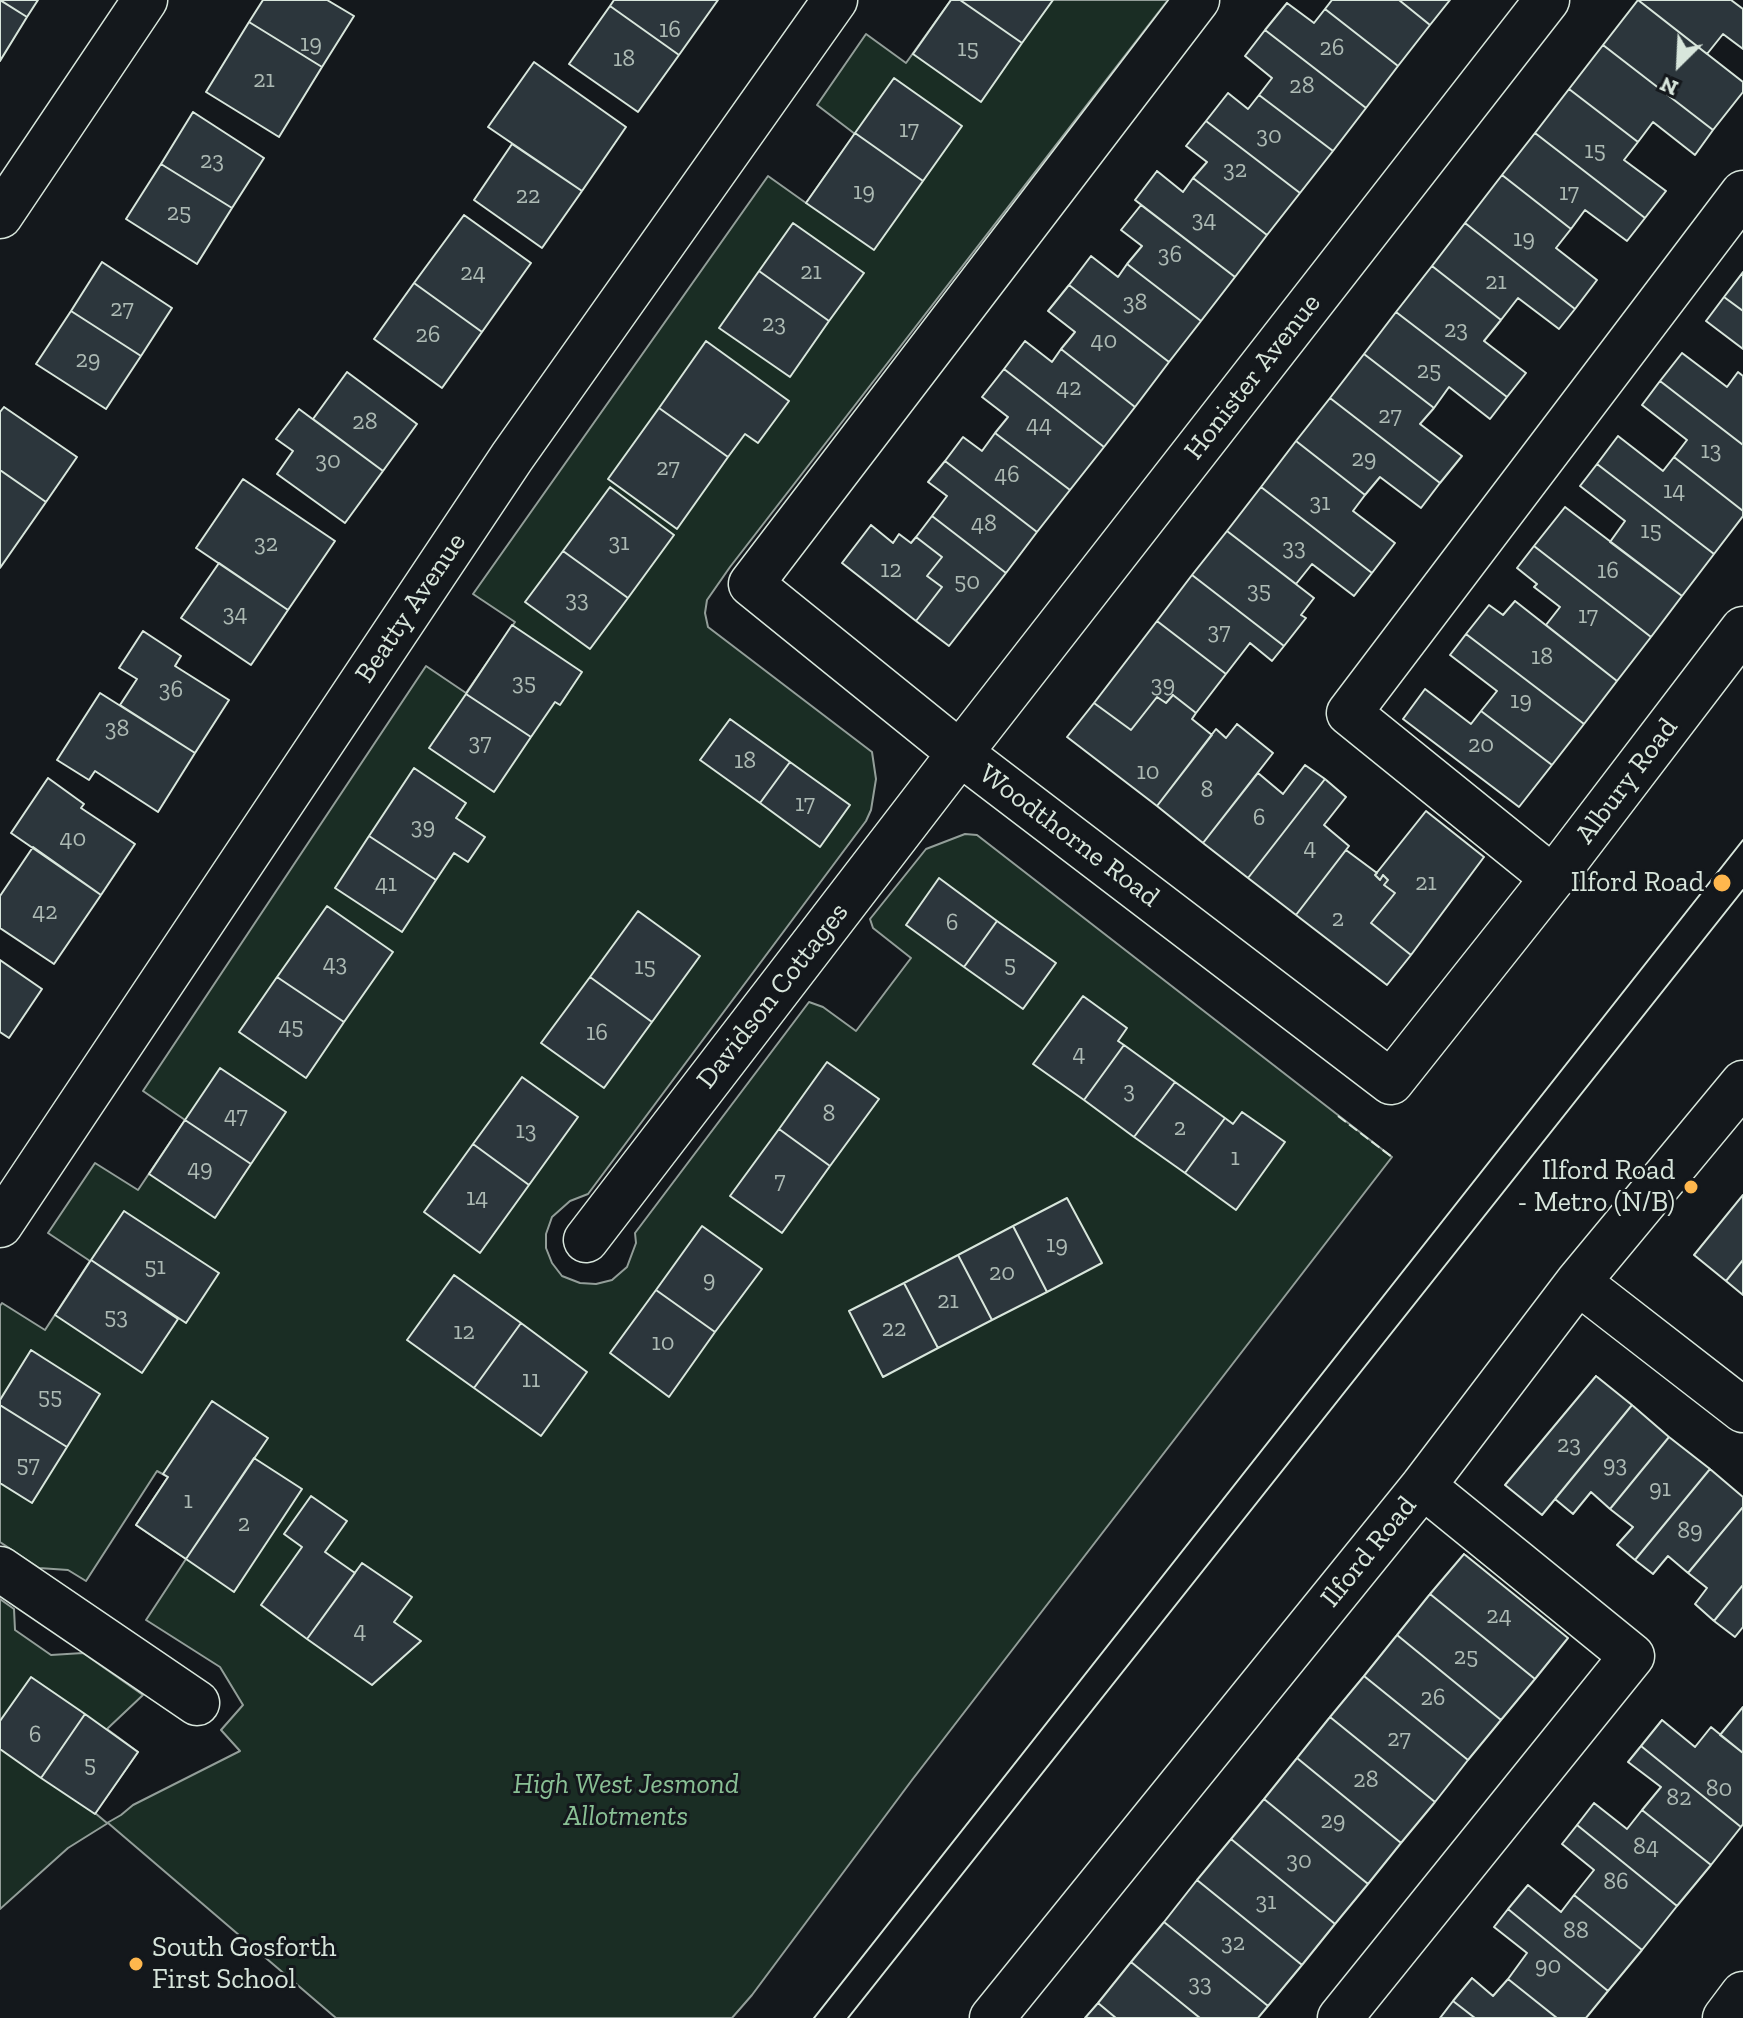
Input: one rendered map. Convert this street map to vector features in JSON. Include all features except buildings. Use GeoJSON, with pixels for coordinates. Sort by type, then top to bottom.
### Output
{"type":"FeatureCollection","features":[{"type":"Feature","properties":{"kind":"street"},"geometry":{"type":"LineString","coordinates":[[0,216],[145,0]]}},
{"type":"Feature","properties":{"kind":"street","name":"Beatty Avenue"},"geometry":{"type":"LineString","coordinates":[[0,1225],[503,470],[835,0]]}},
{"type":"Feature","properties":{"kind":"street","name":"Woodthorne Road"},"geometry":{"type":"LineString","coordinates":[[1197,0],[751,584],[960,753],[1391,1082]]}},
{"type":"Feature","properties":{"kind":"street","name":"Honister Avenue"},"geometry":{"type":"LineString","coordinates":[[960,753],[1547,0]]}},
{"type":"Feature","properties":{"kind":"street"},"geometry":{"type":"LineString","coordinates":[[1553,878],[1349,713],[1743,193]]}},
{"type":"Feature","properties":{"kind":"street","name":"Albury Road"},"geometry":{"type":"LineString","coordinates":[[1391,1082],[1553,878],[1743,629]]}},
{"type":"Feature","properties":{"kind":"street","name":"Davidson Cottages"},"geometry":{"type":"LineString","coordinates":[[586,1240],[960,753]]}},
{"type":"Feature","properties":{"kind":"street","name":"Ilford Road"},"geometry":{"type":"LineString","coordinates":[[992,2018],[1423,1486],[1578,1282],[1743,1083]]}},
{"type":"Feature","properties":{"kind":"street"},"geometry":{"type":"LineString","coordinates":[[1578,1282],[1743,1410]]}},
{"type":"Feature","properties":{"kind":"street"},"geometry":{"type":"LineString","coordinates":[[1340,2018],[1632,1656],[1423,1486]]}},
{"type":"Feature","properties":{"kind":"street"},"geometry":{"type":"LineString","coordinates":[[0,1569],[197,1703]]}},
{"type":"Feature","properties":{"kind":"street"},"geometry":{"type":"LineString","coordinates":[[1725,2018],[1743,1994]]}},
{"type":"Feature","properties":{"kind":"green space","name":"High West Jesmond Allotments"},"geometry":{"type":"Polygon","coordinates":[[[951,0],[1168,0],[707,600],[705,613],[708,627],[872,752],[876,779],[871,810],[866,821],[588,1194],[570,1201],[552,1217],[546,1234],[546,1248],[562,1276],[580,1283],[596,1284],[612,1280],[627,1267],[636,1243],[635,1233],[809,1002],[823,1007],[856,1031],[911,958],[873,928],[870,919],[926,849],[965,834],[977,835],[1392,1157],[732,2018],[336,2018],[108,1823],[68,1848],[0,1909],[0,1599],[14,1609],[15,1630],[51,1655],[83,1653],[143,1695],[107,1729],[138,1752],[95,1813],[107,1823],[133,1805],[240,1751],[221,1730],[243,1705],[220,1667],[146,1620],[186,1559],[136,1525],[168,1477],[157,1471],[86,1581],[68,1570],[39,1568],[0,1542],[0,1306],[2,1303],[45,1330],[90,1261],[48,1233],[95,1163],[138,1190],[185,1120],[143,1091],[426,666],[466,693],[515,622],[473,594],[768,176],[806,203],[855,134],[817,105],[866,34],[906,63],[951,0]]]}},
{"type":"Feature","properties":{"kind":"tram line"},"geometry":{"type":"LineString","coordinates":[[814,2018],[1743,840]]}},
{"type":"Feature","properties":{"kind":"tram line"},"geometry":{"type":"LineString","coordinates":[[848,2018],[1743,890]]}},
{"type":"Feature","properties":{"kind":"fence"},"geometry":{"type":"LineString","coordinates":[[1338,1116],[1392,1157]]}},
{"type":"Feature","properties":{"kind":"place","name":"Ilford Road"},"geometry":{"type":"Point","coordinates":[1722,883]}},
{"type":"Feature","properties":{"kind":"place","name":"Ilford Road - Metro (N/B)"},"geometry":{"type":"Point","coordinates":[1691,1187]}},
{"type":"Feature","properties":{"kind":"place","name":"South Gosforth First School"},"geometry":{"type":"Point","coordinates":[136,1964]}}]}
